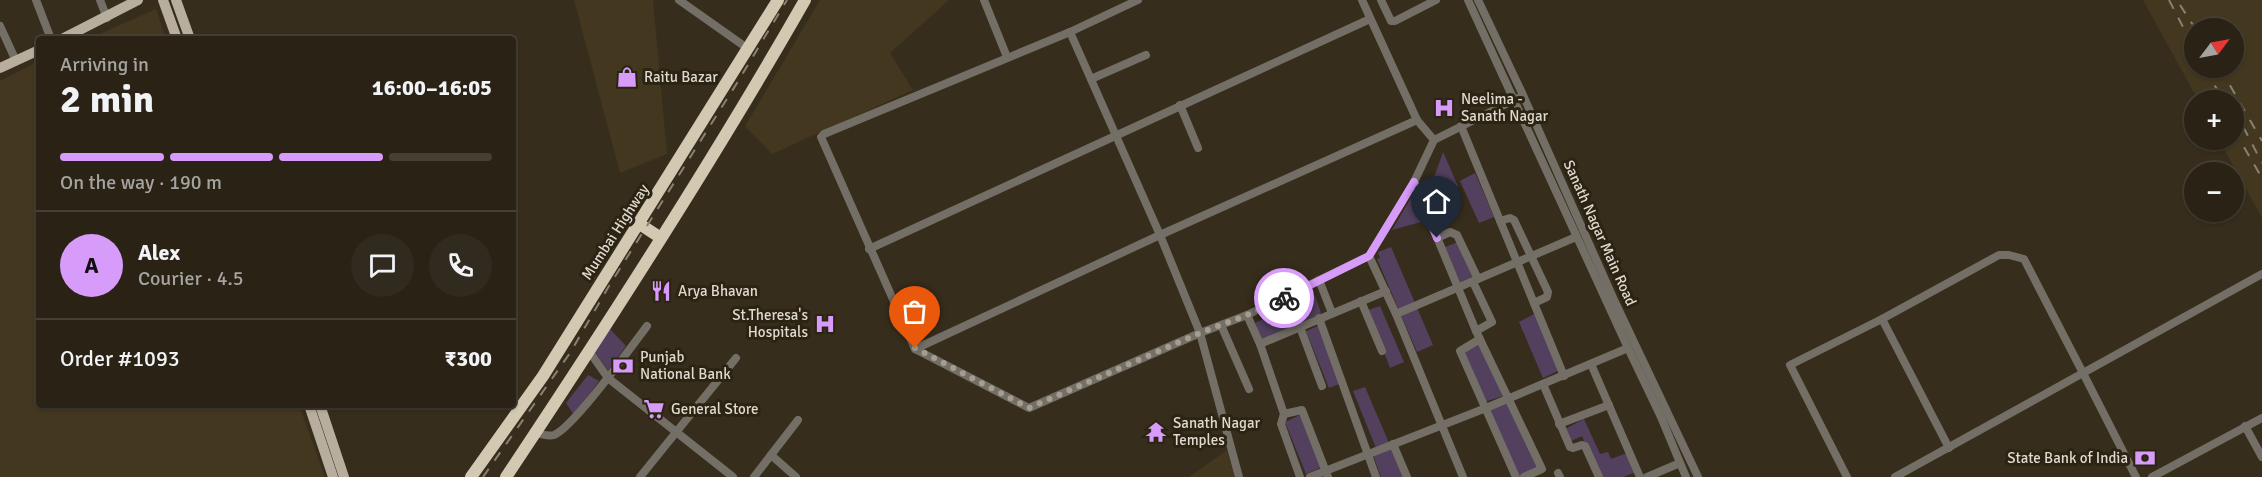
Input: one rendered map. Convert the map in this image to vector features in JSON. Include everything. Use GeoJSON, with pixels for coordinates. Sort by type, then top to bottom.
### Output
{"type":"FeatureCollection","features":[{"type":"Feature","properties":{"kind":"highway","name":"Mumbai Highway"},"geometry":{"type":"LineString","coordinates":[[471,477],[543,376],[778,0]]}},
{"type":"Feature","properties":{"kind":"highway"},"geometry":{"type":"LineString","coordinates":[[506,477],[661,238],[746,102],[805,0]]}},
{"type":"Feature","properties":{"kind":"highway"},"geometry":{"type":"LineString","coordinates":[[638,223],[661,238]]}},
{"type":"Feature","properties":{"kind":"main road"},"geometry":{"type":"LineString","coordinates":[[68,36],[138,0]]}},
{"type":"Feature","properties":{"kind":"main road"},"geometry":{"type":"LineString","coordinates":[[163,0],[176,36]]}},
{"type":"Feature","properties":{"kind":"main road"},"geometry":{"type":"LineString","coordinates":[[176,0],[189,36]]}},
{"type":"Feature","properties":{"kind":"main road"},"geometry":{"type":"LineString","coordinates":[[0,68],[36,51]]}},
{"type":"Feature","properties":{"kind":"main road"},"geometry":{"type":"LineString","coordinates":[[310,408],[333,477]]}},
{"type":"Feature","properties":{"kind":"main road"},"geometry":{"type":"LineString","coordinates":[[321,408],[344,477]]}},
{"type":"Feature","properties":{"kind":"street"},"geometry":{"type":"LineString","coordinates":[[36,0],[50,36]]}},
{"type":"Feature","properties":{"kind":"street"},"geometry":{"type":"LineString","coordinates":[[100,0],[107,18]]}},
{"type":"Feature","properties":{"kind":"street"},"geometry":{"type":"LineString","coordinates":[[678,0],[747,48]]}},
{"type":"Feature","properties":{"kind":"street"},"geometry":{"type":"LineString","coordinates":[[1138,0],[1070,32],[821,137],[915,348],[1029,408],[1200,333],[1247,315],[1369,256],[1414,182],[1434,140],[1523,95]]}},
{"type":"Feature","properties":{"kind":"street"},"geometry":{"type":"LineString","coordinates":[[1362,0],[1417,120],[1434,140]]}},
{"type":"Feature","properties":{"kind":"street"},"geometry":{"type":"LineString","coordinates":[[1381,0],[1391,21],[1395,21],[1436,0]]}},
{"type":"Feature","properties":{"kind":"street"},"geometry":{"type":"LineString","coordinates":[[1468,0],[1576,237],[1662,417],[1686,477]]}},
{"type":"Feature","properties":{"kind":"street","name":"Sanath Nagar Main Road"},"geometry":{"type":"LineString","coordinates":[[1478,0],[1615,302],[1698,477]]}},
{"type":"Feature","properties":{"kind":"street"},"geometry":{"type":"LineString","coordinates":[[988,1],[1007,57]]}},
{"type":"Feature","properties":{"kind":"street"},"geometry":{"type":"LineString","coordinates":[[870,249],[1370,19]]}},
{"type":"Feature","properties":{"kind":"street"},"geometry":{"type":"LineString","coordinates":[[0,26],[16,61]]}},
{"type":"Feature","properties":{"kind":"street"},"geometry":{"type":"LineString","coordinates":[[1070,32],[1160,235],[1200,333],[1239,477]]}},
{"type":"Feature","properties":{"kind":"street"},"geometry":{"type":"LineString","coordinates":[[1091,79],[1146,55]]}},
{"type":"Feature","properties":{"kind":"street"},"geometry":{"type":"LineString","coordinates":[[1180,105],[1198,148]]}},
{"type":"Feature","properties":{"kind":"street"},"geometry":{"type":"LineString","coordinates":[[915,348],[1417,120]]}},
{"type":"Feature","properties":{"kind":"street"},"geometry":{"type":"LineString","coordinates":[[1461,126],[1564,376]]}},
{"type":"Feature","properties":{"kind":"street"},"geometry":{"type":"LineString","coordinates":[[1414,182],[1478,335],[1542,469],[1530,476]]}},
{"type":"Feature","properties":{"kind":"street"},"geometry":{"type":"LineString","coordinates":[[1500,220],[1513,219],[1548,292],[1547,297],[1534,303]]}},
{"type":"Feature","properties":{"kind":"street"},"geometry":{"type":"LineString","coordinates":[[1437,238],[1450,232],[1457,235],[1492,322],[1460,351],[1516,477]]}},
{"type":"Feature","properties":{"kind":"street"},"geometry":{"type":"LineString","coordinates":[[1396,314],[1576,237]]}},
{"type":"Feature","properties":{"kind":"street"},"geometry":{"type":"LineString","coordinates":[[1847,477],[1790,365],[1882,319],[1999,255],[2018,256],[2024,259],[2136,477]]}},
{"type":"Feature","properties":{"kind":"street"},"geometry":{"type":"LineString","coordinates":[[1369,256],[1396,314],[1463,477]]}},
{"type":"Feature","properties":{"kind":"street"},"geometry":{"type":"LineString","coordinates":[[1895,477],[2262,274]]}},
{"type":"Feature","properties":{"kind":"street"},"geometry":{"type":"LineString","coordinates":[[1319,280],[1332,313]]}},
{"type":"Feature","properties":{"kind":"street"},"geometry":{"type":"LineString","coordinates":[[1260,344],[1386,291]]}},
{"type":"Feature","properties":{"kind":"street"},"geometry":{"type":"LineString","coordinates":[[1361,301],[1382,351]]}},
{"type":"Feature","properties":{"kind":"street"},"geometry":{"type":"LineString","coordinates":[[1247,315],[1260,344],[1284,414],[1281,424],[1300,477]]}},
{"type":"Feature","properties":{"kind":"street"},"geometry":{"type":"LineString","coordinates":[[1319,318],[1376,477]]}},
{"type":"Feature","properties":{"kind":"street"},"geometry":{"type":"LineString","coordinates":[[1882,319],[1949,448]]}},
{"type":"Feature","properties":{"kind":"street"},"geometry":{"type":"LineString","coordinates":[[1221,325],[1250,389]]}},
{"type":"Feature","properties":{"kind":"street"},"geometry":{"type":"LineString","coordinates":[[536,433],[547,436],[555,435],[572,419],[608,378],[647,326]]}},
{"type":"Feature","properties":{"kind":"street"},"geometry":{"type":"LineString","coordinates":[[1299,327],[1322,386]]}},
{"type":"Feature","properties":{"kind":"street"},"geometry":{"type":"LineString","coordinates":[[1310,477],[1327,474],[1367,453],[1442,426],[1628,348]]}},
{"type":"Feature","properties":{"kind":"street"},"geometry":{"type":"LineString","coordinates":[[589,351],[608,378],[733,477]]}},
{"type":"Feature","properties":{"kind":"street"},"geometry":{"type":"LineString","coordinates":[[640,477],[736,358]]}},
{"type":"Feature","properties":{"kind":"street"},"geometry":{"type":"LineString","coordinates":[[1591,364],[1640,477]]}},
{"type":"Feature","properties":{"kind":"street"},"geometry":{"type":"LineString","coordinates":[[1543,384],[1570,447],[1582,444],[1585,446],[1599,477]]}},
{"type":"Feature","properties":{"kind":"street"},"geometry":{"type":"LineString","coordinates":[[1559,424],[1609,405]]}},
{"type":"Feature","properties":{"kind":"street"},"geometry":{"type":"LineString","coordinates":[[1284,414],[1302,411],[1327,474]]}},
{"type":"Feature","properties":{"kind":"street"},"geometry":{"type":"LineString","coordinates":[[2152,477],[2167,473],[2262,418]]}},
{"type":"Feature","properties":{"kind":"street"},"geometry":{"type":"LineString","coordinates":[[754,477],[798,420]]}},
{"type":"Feature","properties":{"kind":"street"},"geometry":{"type":"LineString","coordinates":[[2245,426],[2262,457]]}},
{"type":"Feature","properties":{"kind":"street"},"geometry":{"type":"LineString","coordinates":[[1393,444],[1407,477]]}},
{"type":"Feature","properties":{"kind":"street"},"geometry":{"type":"LineString","coordinates":[[771,455],[796,477]]}},
{"type":"Feature","properties":{"kind":"street"},"geometry":{"type":"LineString","coordinates":[[1647,477],[1680,464]]}},
{"type":"Feature","properties":{"kind":"shaded area","name":"Raitu Bazar"},"geometry":{"type":"Polygon","coordinates":[[[574,0],[653,0],[667,154],[620,173],[574,0]]]}},
{"type":"Feature","properties":{"kind":"shaded area"},"geometry":{"type":"Polygon","coordinates":[[[820,0],[949,0],[890,53],[913,90],[772,154],[745,126],[820,0]]]}},
{"type":"Feature","properties":{"kind":"shaded area"},"geometry":{"type":"Polygon","coordinates":[[[2143,0],[2262,0],[2262,218],[2244,185],[2244,162],[2231,162],[2225,150],[2244,150],[2244,90],[2192,90],[2186,78],[2244,78],[2244,18],[2184,18],[2184,75],[2143,0]]]}},
{"type":"Feature","properties":{"kind":"shaded area"},"geometry":{"type":"Polygon","coordinates":[[[156,9],[165,36],[95,36],[156,9]]]}},
{"type":"Feature","properties":{"kind":"shaded area"},"geometry":{"type":"Polygon","coordinates":[[[36,63],[36,408],[300,408],[325,477],[0,477],[0,81],[36,63]]]}},
{"type":"Feature","properties":{"kind":"shaded area"},"geometry":{"type":"Polygon","coordinates":[[[1443,152],[1458,186],[1427,197],[1443,152]]]}},
{"type":"Feature","properties":{"kind":"shaded area"},"geometry":{"type":"Polygon","coordinates":[[[1475,173],[1494,217],[1479,223],[1460,181],[1475,173]]]}},
{"type":"Feature","properties":{"kind":"shaded area"},"geometry":{"type":"Polygon","coordinates":[[[1414,193],[1428,220],[1392,230],[1414,193]]]}},
{"type":"Feature","properties":{"kind":"shaded area"},"geometry":{"type":"Polygon","coordinates":[[[1458,242],[1474,276],[1460,282],[1445,247],[1458,242]]]}},
{"type":"Feature","properties":{"kind":"shaded area"},"geometry":{"type":"Polygon","coordinates":[[[1391,247],[1433,345],[1417,352],[1377,259],[1380,258],[1378,252],[1391,247]]]}},
{"type":"Feature","properties":{"kind":"shaded area"},"geometry":{"type":"Polygon","coordinates":[[[1315,295],[1321,313],[1263,342],[1255,323],[1315,295]]]}},
{"type":"Feature","properties":{"kind":"shaded area"},"geometry":{"type":"Polygon","coordinates":[[[1380,306],[1404,362],[1390,368],[1368,310],[1380,306]]]}},
{"type":"Feature","properties":{"kind":"shaded area"},"geometry":{"type":"Polygon","coordinates":[[[1536,313],[1562,369],[1543,378],[1519,322],[1536,313]]]}},
{"type":"Feature","properties":{"kind":"shaded area"},"geometry":{"type":"Polygon","coordinates":[[[1318,326],[1342,383],[1329,388],[1306,331],[1318,326]]]}},
{"type":"Feature","properties":{"kind":"shaded area"},"geometry":{"type":"Polygon","coordinates":[[[610,329],[626,346],[608,370],[594,351],[610,329]]]}},
{"type":"Feature","properties":{"kind":"shaded area"},"geometry":{"type":"Polygon","coordinates":[[[1480,341],[1503,396],[1484,402],[1461,351],[1480,341]]]}},
{"type":"Feature","properties":{"kind":"shaded area"},"geometry":{"type":"Polygon","coordinates":[[[588,375],[599,381],[574,415],[566,403],[588,375]]]}},
{"type":"Feature","properties":{"kind":"shaded area"},"geometry":{"type":"Polygon","coordinates":[[[1365,387],[1389,443],[1376,448],[1353,391],[1365,387]]]}},
{"type":"Feature","properties":{"kind":"shaded area"},"geometry":{"type":"Polygon","coordinates":[[[1508,401],[1540,469],[1517,476],[1488,409],[1508,401]]]}},
{"type":"Feature","properties":{"kind":"shaded area"},"geometry":{"type":"Polygon","coordinates":[[[1300,415],[1322,467],[1306,474],[1285,422],[1300,415]]]}},
{"type":"Feature","properties":{"kind":"shaded area"},"geometry":{"type":"Polygon","coordinates":[[[1584,419],[1600,454],[1608,452],[1611,459],[1627,453],[1636,472],[1623,477],[1600,477],[1582,436],[1569,442],[1561,431],[1584,419]]]}},
{"type":"Feature","properties":{"kind":"shaded area"},"geometry":{"type":"Polygon","coordinates":[[[1393,448],[1404,477],[1381,477],[1373,455],[1393,448]]]}},
{"type":"Feature","properties":{"kind":"shaded area"},"geometry":{"type":"Polygon","coordinates":[[[1227,450],[1235,477],[1189,477],[1227,450]]]}},
{"type":"Feature","properties":{"kind":"railway"},"geometry":{"type":"LineString","coordinates":[[483,477],[570,353],[609,286],[787,0]]}},
{"type":"Feature","properties":{"kind":"railway"},"geometry":{"type":"LineString","coordinates":[[2169,0],[2184,29]]}},
{"type":"Feature","properties":{"kind":"railway"},"geometry":{"type":"LineString","coordinates":[[2180,5],[2188,18]]}},
{"type":"Feature","properties":{"kind":"railway"},"geometry":{"type":"LineString","coordinates":[[2211,78],[2217,90]]}},
{"type":"Feature","properties":{"kind":"railway"},"geometry":{"type":"LineString","coordinates":[[2226,78],[2262,141]]}},
{"type":"Feature","properties":{"kind":"railway"},"geometry":{"type":"LineString","coordinates":[[2244,128],[2262,163]]}},
{"type":"Feature","properties":{"kind":"railway"},"geometry":{"type":"LineString","coordinates":[[2244,147],[2262,178]]}},
{"type":"Feature","properties":{"kind":"way so far"},"geometry":{"type":"LineString","coordinates":[[915,348],[1025,407],[1033,408],[1284,298]]}},
{"type":"Feature","properties":{"kind":"place","name":"Raitu Bazar"},"geometry":{"type":"Point","coordinates":[627,77]}},
{"type":"Feature","properties":{"kind":"place","name":"Neelima - Sanath Nagar"},"geometry":{"type":"Point","coordinates":[1444,108]}},
{"type":"Feature","properties":{"kind":"place","name":"Arya Bhavan"},"geometry":{"type":"Point","coordinates":[661,291]}},
{"type":"Feature","properties":{"kind":"place","name":"St.Theresa's Hospitals"},"geometry":{"type":"Point","coordinates":[825,324]}},
{"type":"Feature","properties":{"kind":"place","name":"Punjab National Bank"},"geometry":{"type":"Point","coordinates":[623,366]}},
{"type":"Feature","properties":{"kind":"place","name":"General Store"},"geometry":{"type":"Point","coordinates":[654,409]}},
{"type":"Feature","properties":{"kind":"place","name":"Sanath Nagar Temples"},"geometry":{"type":"Point","coordinates":[1156,432]}},
{"type":"Feature","properties":{"kind":"place","name":"State Bank of India"},"geometry":{"type":"Point","coordinates":[2145,458]}},
{"type":"Feature","properties":{"kind":"route"},"geometry":{"type":"LineString","coordinates":[[1284,298],[1369,256],[1414,182],[1437,238]]}}]}
